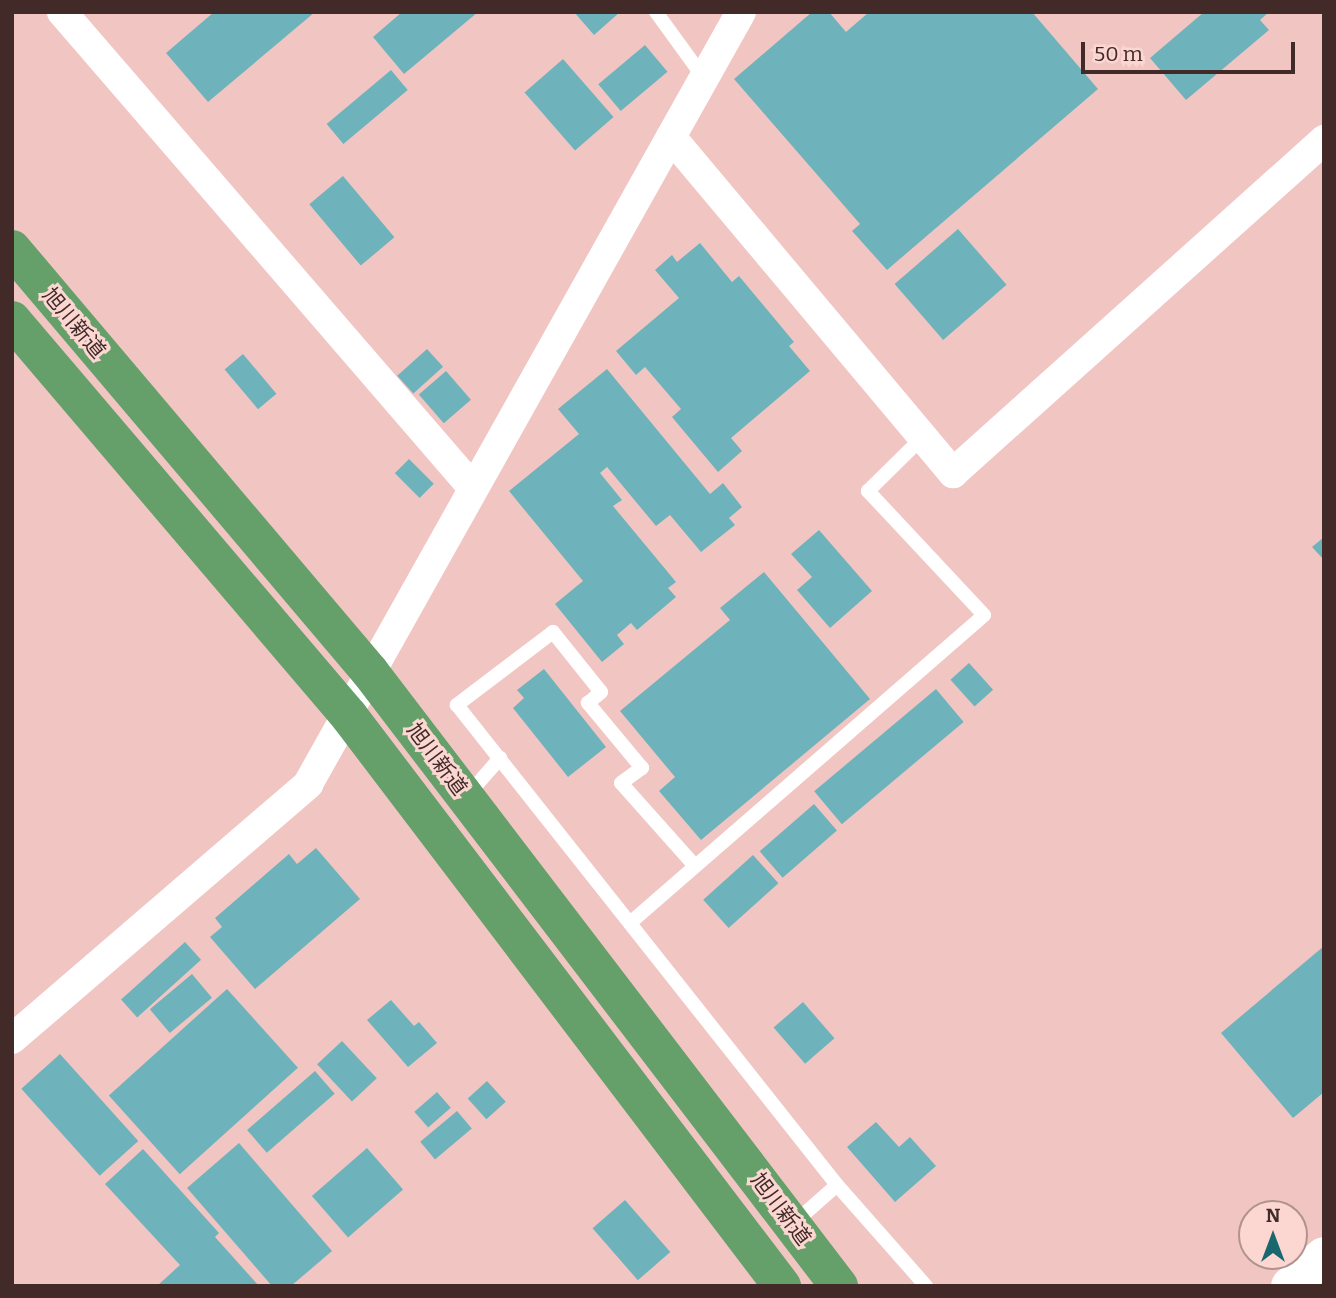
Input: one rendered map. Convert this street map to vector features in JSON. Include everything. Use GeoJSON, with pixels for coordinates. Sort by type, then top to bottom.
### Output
{"type":"FeatureCollection","features":[{"type":"Feature","properties":{"kind":"highway","name":"旭川新道"},"geometry":{"type":"LineString","coordinates":[[12,249],[370,671],[839,1286]]}},
{"type":"Feature","properties":{"kind":"highway"},"geometry":{"type":"LineString","coordinates":[[12,320],[349,716],[782,1286]]}},
{"type":"Feature","properties":{"kind":"main road"},"geometry":{"type":"LineString","coordinates":[[1290,1286],[1324,1256]]}},
{"type":"Feature","properties":{"kind":"street"},"geometry":{"type":"LineString","coordinates":[[62,12],[473,488]]}},
{"type":"Feature","properties":{"kind":"street"},"geometry":{"type":"LineString","coordinates":[[12,1040],[308,784],[349,716],[370,671],[741,12]]}},
{"type":"Feature","properties":{"kind":"street"},"geometry":{"type":"LineString","coordinates":[[671,136],[953,473],[1324,140]]}},
{"type":"Feature","properties":{"kind":"lane"},"geometry":{"type":"LineString","coordinates":[[656,12],[704,78]]}},
{"type":"Feature","properties":{"kind":"lane"},"geometry":{"type":"LineString","coordinates":[[630,923],[984,615],[868,491],[924,436]]}},
{"type":"Feature","properties":{"kind":"lane"},"geometry":{"type":"LineString","coordinates":[[695,866],[621,783],[642,768],[588,703],[601,692],[553,632],[457,705],[838,1185],[926,1286]]}},
{"type":"Feature","properties":{"kind":"lane"},"geometry":{"type":"LineString","coordinates":[[466,797],[500,758]]}},
{"type":"Feature","properties":{"kind":"lane"},"geometry":{"type":"LineString","coordinates":[[792,1224],[838,1185]]}},
{"type":"Feature","properties":{"kind":"shaded area"},"geometry":{"type":"Polygon","coordinates":[[[12,12],[1324,12],[1324,1286],[12,1286],[12,12]]]}},
{"type":"Feature","properties":{"kind":"building"},"geometry":{"type":"Polygon","coordinates":[[[214,12],[315,12],[208,102],[166,53],[214,12]]]}},
{"type":"Feature","properties":{"kind":"building"},"geometry":{"type":"Polygon","coordinates":[[[402,12],[478,12],[404,74],[373,37],[402,12]]]}},
{"type":"Feature","properties":{"kind":"building"},"geometry":{"type":"Polygon","coordinates":[[[574,12],[620,12],[594,35],[574,12]]]}},
{"type":"Feature","properties":{"kind":"building"},"geometry":{"type":"Polygon","coordinates":[[[812,12],[829,12],[846,32],[869,12],[1032,12],[1098,89],[887,270],[852,231],[860,224],[734,79],[812,12]]]}},
{"type":"Feature","properties":{"kind":"building"},"geometry":{"type":"Polygon","coordinates":[[[1204,12],[1269,12],[1260,20],[1269,30],[1186,100],[1150,58],[1204,12]]]}},
{"type":"Feature","properties":{"kind":"building"},"geometry":{"type":"Polygon","coordinates":[[[645,45],[667,72],[621,111],[598,84],[645,45]]]}},
{"type":"Feature","properties":{"kind":"building"},"geometry":{"type":"Polygon","coordinates":[[[563,59],[614,117],[575,151],[525,92],[563,59]]]}},
{"type":"Feature","properties":{"kind":"building"},"geometry":{"type":"Polygon","coordinates":[[[391,70],[408,90],[343,144],[327,124],[391,70]]]}},
{"type":"Feature","properties":{"kind":"building"},"geometry":{"type":"Polygon","coordinates":[[[343,176],[394,237],[361,266],[309,204],[343,176]]]}},
{"type":"Feature","properties":{"kind":"building"},"geometry":{"type":"Polygon","coordinates":[[[958,229],[1007,285],[943,340],[895,284],[958,229]]]}},
{"type":"Feature","properties":{"kind":"building"},"geometry":{"type":"Polygon","coordinates":[[[700,243],[732,282],[739,276],[794,342],[789,346],[810,371],[731,438],[742,451],[718,472],[672,417],[681,409],[645,367],[636,375],[616,351],[679,298],[655,270],[672,255],[677,262],[700,243]]]}},
{"type":"Feature","properties":{"kind":"building"},"geometry":{"type":"Polygon","coordinates":[[[427,349],[443,367],[413,394],[397,376],[427,349]]]}},
{"type":"Feature","properties":{"kind":"building"},"geometry":{"type":"Polygon","coordinates":[[[243,354],[276,394],[258,409],[225,369],[243,354]]]}},
{"type":"Feature","properties":{"kind":"building"},"geometry":{"type":"Polygon","coordinates":[[[607,369],[710,494],[723,483],[742,507],[729,518],[735,525],[701,552],[670,515],[656,526],[607,467],[600,473],[622,500],[613,506],[676,582],[668,588],[676,597],[637,630],[631,623],[617,635],[624,644],[602,662],[555,604],[583,581],[509,491],[579,434],[558,409],[607,369]]]}},
{"type":"Feature","properties":{"kind":"building"},"geometry":{"type":"Polygon","coordinates":[[[446,371],[471,400],[444,423],[419,395],[446,371]]]}},
{"type":"Feature","properties":{"kind":"building"},"geometry":{"type":"Polygon","coordinates":[[[409,459],[434,484],[420,498],[395,473],[409,459]]]}},
{"type":"Feature","properties":{"kind":"building"},"geometry":{"type":"Polygon","coordinates":[[[819,530],[872,591],[830,628],[797,590],[812,577],[791,554],[819,530]]]}},
{"type":"Feature","properties":{"kind":"building"},"geometry":{"type":"Polygon","coordinates":[[[1324,537],[1324,560],[1312,547],[1324,537]]]}},
{"type":"Feature","properties":{"kind":"building"},"geometry":{"type":"Polygon","coordinates":[[[764,572],[870,699],[701,840],[659,791],[675,777],[620,711],[730,620],[720,608],[764,572]]]}},
{"type":"Feature","properties":{"kind":"building"},"geometry":{"type":"Polygon","coordinates":[[[969,663],[993,690],[975,706],[950,680],[969,663]]]}},
{"type":"Feature","properties":{"kind":"building"},"geometry":{"type":"Polygon","coordinates":[[[544,669],[606,747],[568,777],[513,708],[524,698],[517,690],[544,669]]]}},
{"type":"Feature","properties":{"kind":"building"},"geometry":{"type":"Polygon","coordinates":[[[936,689],[964,722],[842,824],[814,791],[936,689]]]}},
{"type":"Feature","properties":{"kind":"building"},"geometry":{"type":"Polygon","coordinates":[[[814,804],[837,830],[783,878],[760,851],[814,804]]]}},
{"type":"Feature","properties":{"kind":"building"},"geometry":{"type":"Polygon","coordinates":[[[316,848],[360,899],[255,989],[210,937],[222,927],[215,918],[289,854],[297,864],[316,848]]]}},
{"type":"Feature","properties":{"kind":"building"},"geometry":{"type":"Polygon","coordinates":[[[753,855],[778,883],[729,928],[703,900],[753,855]]]}},
{"type":"Feature","properties":{"kind":"building"},"geometry":{"type":"Polygon","coordinates":[[[185,942],[201,960],[137,1017],[121,1000],[185,942]]]}},
{"type":"Feature","properties":{"kind":"building"},"geometry":{"type":"Polygon","coordinates":[[[1324,946],[1324,1092],[1293,1118],[1221,1033],[1324,946]]]}},
{"type":"Feature","properties":{"kind":"building"},"geometry":{"type":"Polygon","coordinates":[[[192,974],[212,998],[170,1033],[150,1009],[192,974]]]}},
{"type":"Feature","properties":{"kind":"building"},"geometry":{"type":"Polygon","coordinates":[[[227,989],[298,1068],[180,1174],[109,1095],[227,989]]]}},
{"type":"Feature","properties":{"kind":"building"},"geometry":{"type":"Polygon","coordinates":[[[391,1000],[414,1026],[419,1022],[437,1043],[408,1067],[367,1020],[391,1000]]]}},
{"type":"Feature","properties":{"kind":"building"},"geometry":{"type":"Polygon","coordinates":[[[803,1002],[834,1038],[805,1064],[774,1028],[803,1002]]]}},
{"type":"Feature","properties":{"kind":"building"},"geometry":{"type":"Polygon","coordinates":[[[342,1041],[377,1078],[352,1101],[317,1064],[342,1041]]]}},
{"type":"Feature","properties":{"kind":"building"},"geometry":{"type":"Polygon","coordinates":[[[60,1054],[138,1141],[100,1176],[21,1089],[60,1054]]]}},
{"type":"Feature","properties":{"kind":"building"},"geometry":{"type":"Polygon","coordinates":[[[315,1071],[335,1094],[267,1153],[247,1130],[315,1071]]]}},
{"type":"Feature","properties":{"kind":"building"},"geometry":{"type":"Polygon","coordinates":[[[487,1081],[506,1102],[486,1119],[468,1098],[487,1081]]]}},
{"type":"Feature","properties":{"kind":"building"},"geometry":{"type":"Polygon","coordinates":[[[437,1092],[451,1108],[428,1128],[414,1112],[437,1092]]]}},
{"type":"Feature","properties":{"kind":"building"},"geometry":{"type":"Polygon","coordinates":[[[457,1111],[472,1129],[435,1159],[420,1142],[457,1111]]]}},
{"type":"Feature","properties":{"kind":"building"},"geometry":{"type":"Polygon","coordinates":[[[876,1122],[899,1147],[910,1137],[936,1166],[895,1202],[847,1147],[876,1122]]]}},
{"type":"Feature","properties":{"kind":"building"},"geometry":{"type":"Polygon","coordinates":[[[239,1143],[332,1251],[291,1286],[272,1286],[187,1188],[239,1143]]]}},
{"type":"Feature","properties":{"kind":"building"},"geometry":{"type":"Polygon","coordinates":[[[367,1148],[403,1190],[348,1237],[312,1196],[367,1148]]]}},
{"type":"Feature","properties":{"kind":"building"},"geometry":{"type":"Polygon","coordinates":[[[143,1149],[219,1233],[215,1237],[259,1286],[157,1286],[180,1265],[105,1184],[143,1149]]]}},
{"type":"Feature","properties":{"kind":"building"},"geometry":{"type":"Polygon","coordinates":[[[625,1200],[670,1252],[638,1280],[593,1228],[625,1200]]]}}]}
